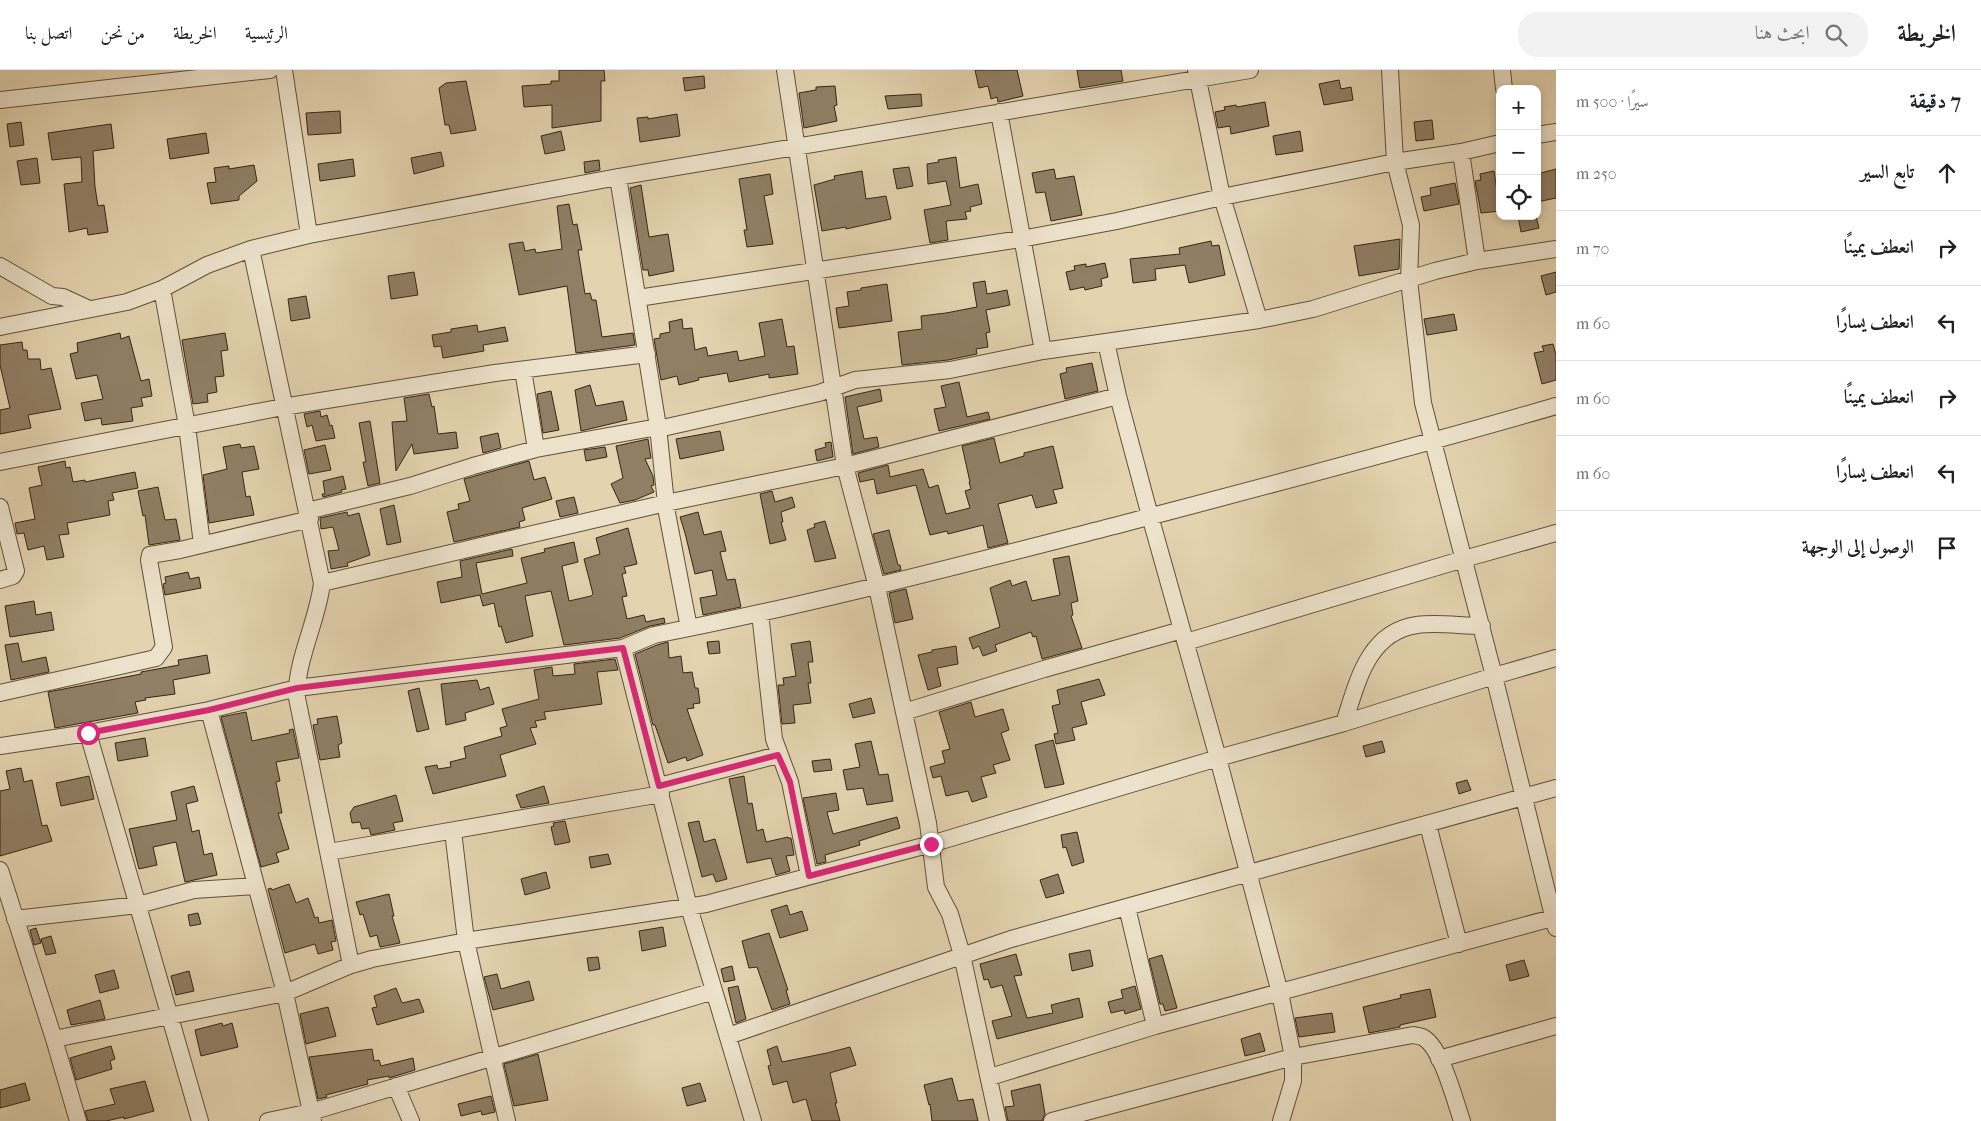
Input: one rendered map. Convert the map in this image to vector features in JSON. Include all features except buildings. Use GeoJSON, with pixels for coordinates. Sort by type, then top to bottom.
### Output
{"type":"FeatureCollection","features":[{"type":"Feature","properties":{"kind":"street"},"geometry":{"type":"LineString","coordinates":[[0,100],[270,70]]}},
{"type":"Feature","properties":{"kind":"street"},"geometry":{"type":"LineString","coordinates":[[284,70],[309,235]]}},
{"type":"Feature","properties":{"kind":"street"},"geometry":{"type":"LineString","coordinates":[[785,70],[845,466],[877,587],[928,823],[936,886],[950,914],[962,955],[990,1077],[998,1121]]}},
{"type":"Feature","properties":{"kind":"street"},"geometry":{"type":"LineString","coordinates":[[0,327],[127,302],[162,289],[207,265],[251,249],[309,235],[618,177],[999,112],[1197,75],[1250,70]]}},
{"type":"Feature","properties":{"kind":"street"},"geometry":{"type":"LineString","coordinates":[[990,1077],[1155,1026],[1459,944],[1555,921],[1523,798],[1482,626],[1423,403],[1409,280],[1411,225],[1396,162],[1390,70]]}},
{"type":"Feature","properties":{"kind":"street"},"geometry":{"type":"LineString","coordinates":[[1502,70],[1504,85]]}},
{"type":"Feature","properties":{"kind":"street"},"geometry":{"type":"LineString","coordinates":[[1197,75],[1222,197],[1259,320]]}},
{"type":"Feature","properties":{"kind":"street"},"geometry":{"type":"LineString","coordinates":[[999,112],[1043,351]]}},
{"type":"Feature","properties":{"kind":"street"},"geometry":{"type":"LineString","coordinates":[[1541,135],[1556,132]]}},
{"type":"Feature","properties":{"kind":"street"},"geometry":{"type":"LineString","coordinates":[[638,298],[1021,239],[1117,221],[1222,197],[1396,162],[1461,152],[1496,144]]}},
{"type":"Feature","properties":{"kind":"street"},"geometry":{"type":"LineString","coordinates":[[1461,152],[1477,261]]}},
{"type":"Feature","properties":{"kind":"street"},"geometry":{"type":"LineString","coordinates":[[618,177],[658,428],[666,503],[689,628]]}},
{"type":"Feature","properties":{"kind":"street"},"geometry":{"type":"LineString","coordinates":[[251,249],[322,583],[320,604],[297,688],[352,965]]}},
{"type":"Feature","properties":{"kind":"street"},"geometry":{"type":"LineString","coordinates":[[0,693],[156,658],[164,647],[149,560],[150,555],[202,544],[308,515],[536,449],[658,428],[833,389],[855,380],[950,370],[1043,351],[1259,320],[1312,310],[1436,271],[1477,261],[1556,249]]}},
{"type":"Feature","properties":{"kind":"street"},"geometry":{"type":"LineString","coordinates":[[0,266],[52,296],[63,298],[89,309]]}},
{"type":"Feature","properties":{"kind":"street"},"geometry":{"type":"LineString","coordinates":[[162,289],[187,426],[202,544]]}},
{"type":"Feature","properties":{"kind":"street"},"geometry":{"type":"LineString","coordinates":[[1106,342],[1118,396],[1150,516],[1218,758],[1280,993],[1293,1057],[1293,1081],[1281,1121]]}},
{"type":"Feature","properties":{"kind":"street"},"geometry":{"type":"LineString","coordinates":[[0,462],[284,406],[522,370],[647,354]]}},
{"type":"Feature","properties":{"kind":"street"},"geometry":{"type":"LineString","coordinates":[[522,370],[536,449]]}},
{"type":"Feature","properties":{"kind":"street"},"geometry":{"type":"LineString","coordinates":[[322,583],[666,503],[845,466],[1118,396]]}},
{"type":"Feature","properties":{"kind":"street"},"geometry":{"type":"LineString","coordinates":[[0,746],[88,733],[209,710],[297,688],[623,648],[654,635],[877,587],[1432,442],[1556,406]]}},
{"type":"Feature","properties":{"kind":"street"},"geometry":{"type":"LineString","coordinates":[[0,507],[16,571],[13,576],[0,580]]}},
{"type":"Feature","properties":{"kind":"street"},"geometry":{"type":"LineString","coordinates":[[904,712],[1044,669],[1184,636],[1556,534]]}},
{"type":"Feature","properties":{"kind":"street"},"geometry":{"type":"LineString","coordinates":[[760,613],[774,739],[778,755],[790,782],[809,876]]}},
{"type":"Feature","properties":{"kind":"street"},"geometry":{"type":"LineString","coordinates":[[1344,724],[1364,665],[1380,643],[1407,627],[1417,625],[1482,626]]}},
{"type":"Feature","properties":{"kind":"street"},"geometry":{"type":"LineString","coordinates":[[623,648],[689,908],[753,1121]]}},
{"type":"Feature","properties":{"kind":"street"},"geometry":{"type":"LineString","coordinates":[[54,1039],[285,993],[352,965],[466,941],[689,908],[931,844],[1218,758],[1344,724],[1556,658]]}},
{"type":"Feature","properties":{"kind":"street"},"geometry":{"type":"LineString","coordinates":[[209,710],[285,993],[312,1116]]}},
{"type":"Feature","properties":{"kind":"street"},"geometry":{"type":"LineString","coordinates":[[88,733],[200,1121]]}},
{"type":"Feature","properties":{"kind":"street"},"geometry":{"type":"LineString","coordinates":[[329,852],[453,831],[660,790],[778,755]]}},
{"type":"Feature","properties":{"kind":"street"},"geometry":{"type":"LineString","coordinates":[[728,1036],[962,955],[1247,873],[1428,825],[1556,788]]}},
{"type":"Feature","properties":{"kind":"street"},"geometry":{"type":"LineString","coordinates":[[1428,825],[1459,944]]}},
{"type":"Feature","properties":{"kind":"street"},"geometry":{"type":"LineString","coordinates":[[453,831],[466,941],[507,1121]]}},
{"type":"Feature","properties":{"kind":"street"},"geometry":{"type":"LineString","coordinates":[[0,870],[78,1121]]}},
{"type":"Feature","properties":{"kind":"street"},"geometry":{"type":"LineString","coordinates":[[15,919],[138,905],[194,890],[256,886]]}},
{"type":"Feature","properties":{"kind":"street"},"geometry":{"type":"LineString","coordinates":[[1127,907],[1155,1026]]}},
{"type":"Feature","properties":{"kind":"street"},"geometry":{"type":"LineString","coordinates":[[268,1121],[312,1116],[396,1086],[492,1056],[714,991]]}},
{"type":"Feature","properties":{"kind":"street"},"geometry":{"type":"LineString","coordinates":[[1439,1059],[1556,1026]]}},
{"type":"Feature","properties":{"kind":"street"},"geometry":{"type":"LineString","coordinates":[[1052,1121],[1293,1057],[1413,1035],[1424,1038],[1439,1059],[1462,1121]]}},
{"type":"Feature","properties":{"kind":"street"},"geometry":{"type":"LineString","coordinates":[[396,1086],[411,1121]]}},
{"type":"Feature","properties":{"kind":"route"},"geometry":{"type":"LineString","coordinates":[[88,733],[209,710],[297,688],[623,648],[659,786],[778,755],[790,782],[809,876],[931,844]]}}]}
